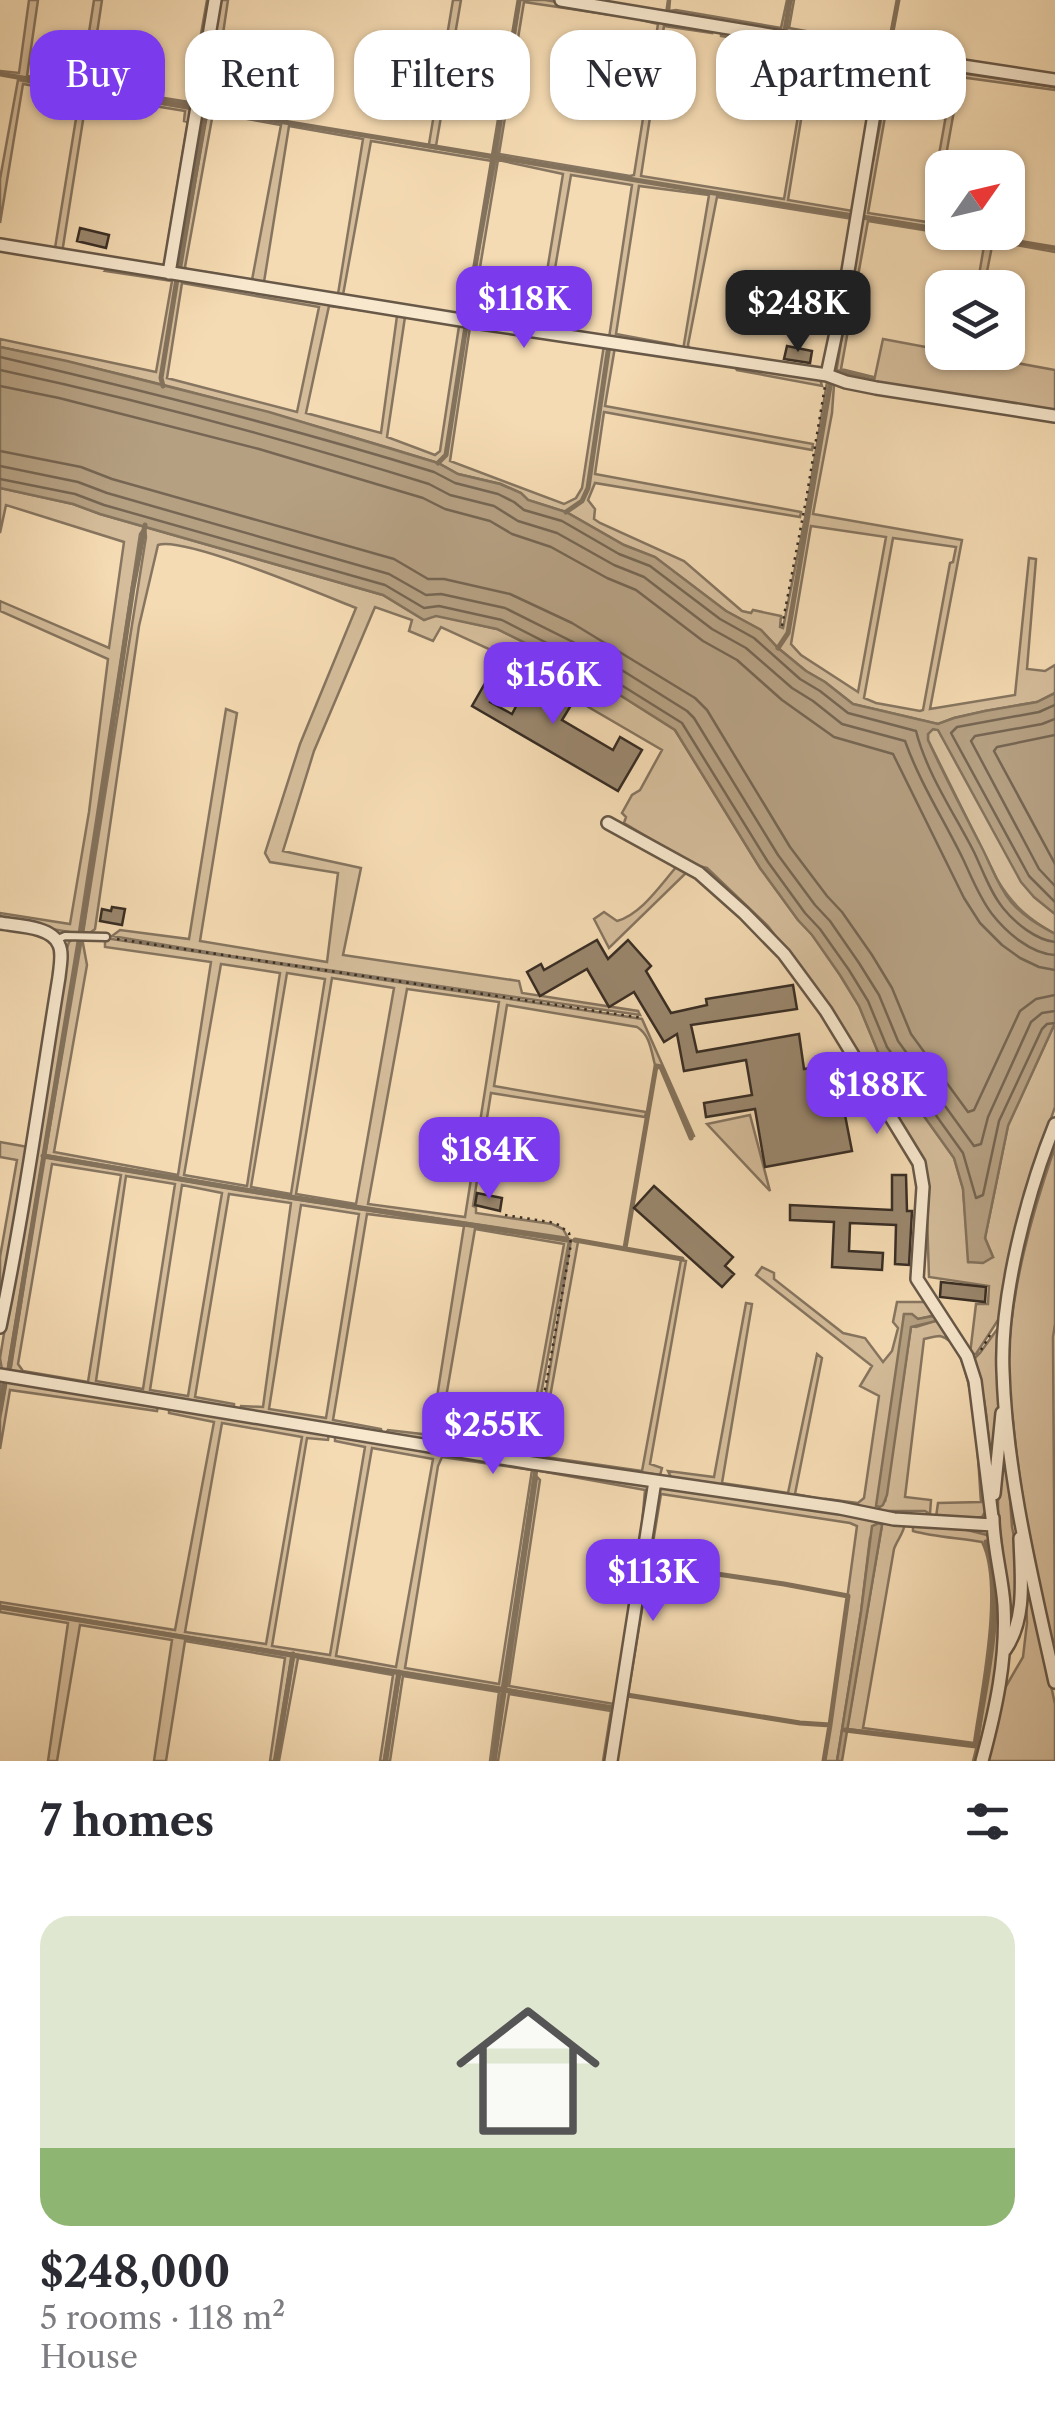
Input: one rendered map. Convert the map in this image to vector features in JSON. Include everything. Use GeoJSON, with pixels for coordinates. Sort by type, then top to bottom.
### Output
{"type":"FeatureCollection","features":[{"type":"Feature","properties":{"kind":"street"},"geometry":{"type":"LineString","coordinates":[[169,274],[215,0]]}},
{"type":"Feature","properties":{"kind":"street"},"geometry":{"type":"LineString","coordinates":[[561,0],[740,30]]}},
{"type":"Feature","properties":{"kind":"street"},"geometry":{"type":"LineString","coordinates":[[966,66],[1055,80]]}},
{"type":"Feature","properties":{"kind":"street"},"geometry":{"type":"LineString","coordinates":[[827,374],[873,120]]}},
{"type":"Feature","properties":{"kind":"street"},"geometry":{"type":"LineString","coordinates":[[0,245],[467,321],[827,374],[876,388],[1055,416]]}},
{"type":"Feature","properties":{"kind":"street"},"geometry":{"type":"LineString","coordinates":[[608,823],[699,874],[784,954],[826,1010],[919,1163],[922,1187],[916,1279],[967,1356],[975,1381],[1004,1603],[999,1694],[982,1761]]}},
{"type":"Feature","properties":{"kind":"street"},"geometry":{"type":"LineString","coordinates":[[0,924],[39,931],[56,940],[61,948],[0,1327]]}},
{"type":"Feature","properties":{"kind":"street"},"geometry":{"type":"LineString","coordinates":[[1003,1652],[1018,1626],[1022,1580],[1019,1513],[1004,1394],[1006,1316],[1024,1219],[1055,1124]]}},
{"type":"Feature","properties":{"kind":"street"},"geometry":{"type":"LineString","coordinates":[[0,1375],[894,1518],[993,1525]]}},
{"type":"Feature","properties":{"kind":"street"},"geometry":{"type":"LineString","coordinates":[[993,1525],[1004,1394]]}},
{"type":"Feature","properties":{"kind":"street"},"geometry":{"type":"LineString","coordinates":[[612,1761],[655,1481]]}},
{"type":"Feature","properties":{"kind":"street"},"geometry":{"type":"LineString","coordinates":[[1019,1513],[1055,1682]]}},
{"type":"Feature","properties":{"kind":"lane"},"geometry":{"type":"LineString","coordinates":[[56,940],[65,936],[106,936]]}},
{"type":"Feature","properties":{"kind":"path"},"geometry":{"type":"LineString","coordinates":[[782,626],[827,374]]}},
{"type":"Feature","properties":{"kind":"path"},"geometry":{"type":"LineString","coordinates":[[106,936],[643,1018]]}},
{"type":"Feature","properties":{"kind":"path"},"geometry":{"type":"LineString","coordinates":[[505,1215],[559,1225],[569,1233],[532,1463]]}},
{"type":"Feature","properties":{"kind":"path"},"geometry":{"type":"LineString","coordinates":[[967,1356],[978,1354],[1006,1316]]}},
{"type":"Feature","properties":{"kind":"shaded area"},"geometry":{"type":"Polygon","coordinates":[[[29,0],[38,0],[34,30],[30,30],[27,76],[30,79],[0,71],[19,73],[29,0]]]}},
{"type":"Feature","properties":{"kind":"shaded area"},"geometry":{"type":"Polygon","coordinates":[[[94,0],[102,0],[97,30],[89,30],[94,0]]]}},
{"type":"Feature","properties":{"kind":"shaded area"},"geometry":{"type":"Polygon","coordinates":[[[207,0],[213,0],[208,30],[202,30],[207,0]]]}},
{"type":"Feature","properties":{"kind":"shaded area"},"geometry":{"type":"Polygon","coordinates":[[[219,0],[228,0],[224,30],[214,30],[219,0]]]}},
{"type":"Feature","properties":{"kind":"shaded area"},"geometry":{"type":"Polygon","coordinates":[[[453,0],[461,0],[456,30],[448,30],[453,0]]]}},
{"type":"Feature","properties":{"kind":"shaded area"},"geometry":{"type":"Polygon","coordinates":[[[520,0],[614,11],[611,15],[524,2],[519,30],[515,30],[520,0]]]}},
{"type":"Feature","properties":{"kind":"shaded area"},"geometry":{"type":"Polygon","coordinates":[[[670,0],[669,11],[781,28],[789,0],[785,30],[762,30],[666,14],[670,0]]]}},
{"type":"Feature","properties":{"kind":"shaded area"},"geometry":{"type":"Polygon","coordinates":[[[794,0],[789,28],[800,30],[785,30],[794,0]]]}},
{"type":"Feature","properties":{"kind":"shaded area"},"geometry":{"type":"Polygon","coordinates":[[[622,13],[712,28],[712,33],[696,30],[664,26],[663,30],[657,30],[658,24],[622,13]]]}},
{"type":"Feature","properties":{"kind":"shaded area"},"geometry":{"type":"Polygon","coordinates":[[[966,70],[1055,83],[990,76],[1055,90],[966,78],[966,70]]]}},
{"type":"Feature","properties":{"kind":"shaded area"},"geometry":{"type":"Polygon","coordinates":[[[18,80],[30,82],[30,85],[23,84],[0,223],[0,179],[18,80]]]}},
{"type":"Feature","properties":{"kind":"shaded area"},"geometry":{"type":"Polygon","coordinates":[[[165,104],[185,108],[185,111],[165,108],[165,104]]]}},
{"type":"Feature","properties":{"kind":"shaded area"},"geometry":{"type":"Polygon","coordinates":[[[185,111],[185,120],[192,120],[170,242],[188,122],[184,121],[185,111]]]}},
{"type":"Feature","properties":{"kind":"shaded area"},"geometry":{"type":"Polygon","coordinates":[[[76,120],[83,120],[62,253],[0,240],[55,248],[76,120]]]}},
{"type":"Feature","properties":{"kind":"shaded area"},"geometry":{"type":"Polygon","coordinates":[[[198,120],[203,120],[177,267],[173,261],[198,120]]]}},
{"type":"Feature","properties":{"kind":"shaded area"},"geometry":{"type":"Polygon","coordinates":[[[206,120],[212,120],[185,267],[190,273],[180,268],[206,120]]]}},
{"type":"Feature","properties":{"kind":"shaded area"},"geometry":{"type":"Polygon","coordinates":[[[253,120],[272,120],[492,158],[371,141],[343,295],[467,315],[505,120],[499,154],[630,176],[634,175],[643,120],[650,120],[641,176],[784,199],[797,120],[801,120],[788,200],[853,211],[853,215],[797,207],[856,216],[832,343],[829,347],[853,219],[717,197],[688,345],[724,354],[726,358],[683,350],[709,195],[639,186],[616,334],[675,345],[675,349],[609,338],[632,185],[571,175],[545,327],[603,338],[483,321],[538,326],[563,174],[498,160],[472,315],[477,320],[305,292],[338,294],[363,139],[289,126],[264,282],[296,290],[200,274],[252,280],[281,125],[253,120]]]}},
{"type":"Feature","properties":{"kind":"shaded area"},"geometry":{"type":"Polygon","coordinates":[[[433,120],[440,120],[436,146],[429,144],[433,120]]]}},
{"type":"Feature","properties":{"kind":"shaded area"},"geometry":{"type":"Polygon","coordinates":[[[876,120],[884,120],[868,213],[925,222],[925,226],[862,216],[857,242],[863,218],[925,230],[868,221],[841,369],[873,377],[871,383],[837,376],[831,370],[876,120]]]}},
{"type":"Feature","properties":{"kind":"shaded area"},"geometry":{"type":"Polygon","coordinates":[[[945,120],[952,120],[947,150],[940,150],[945,120]]]}},
{"type":"Feature","properties":{"kind":"shaded area"},"geometry":{"type":"Polygon","coordinates":[[[1025,244],[1055,249],[1025,247],[1025,244]]]}},
{"type":"Feature","properties":{"kind":"shaded area"},"geometry":{"type":"Polygon","coordinates":[[[983,250],[991,250],[987,270],[980,270],[983,250]]]}},
{"type":"Feature","properties":{"kind":"shaded area"},"geometry":{"type":"Polygon","coordinates":[[[110,266],[361,306],[360,310],[329,306],[306,413],[381,433],[397,316],[370,307],[433,317],[431,321],[405,317],[387,437],[435,455],[440,451],[459,326],[438,322],[436,317],[492,326],[470,327],[450,461],[564,504],[576,498],[582,488],[604,345],[500,328],[820,379],[822,386],[615,347],[605,406],[813,444],[812,450],[604,412],[595,474],[801,512],[800,517],[595,483],[588,500],[595,509],[594,519],[600,523],[684,561],[742,611],[781,616],[783,628],[827,382],[834,385],[813,514],[962,540],[930,709],[1015,695],[1029,558],[1036,559],[1027,669],[1045,671],[1055,665],[1055,693],[1037,702],[938,724],[853,704],[806,671],[761,630],[726,611],[655,557],[501,484],[275,415],[0,347],[0,339],[156,372],[172,281],[105,271],[110,266]],[[182,283],[167,378],[297,412],[319,307],[182,283]],[[811,526],[791,644],[801,655],[858,692],[886,537],[811,526]],[[893,538],[864,698],[923,710],[956,547],[893,538]]]}},
{"type":"Feature","properties":{"kind":"shaded area"},"geometry":{"type":"Polygon","coordinates":[[[883,339],[925,347],[925,370],[1025,370],[1025,365],[1055,370],[1055,410],[878,384],[874,381],[883,339]]]}},
{"type":"Feature","properties":{"kind":"shaded area"},"geometry":{"type":"Polygon","coordinates":[[[0,488],[73,504],[383,595],[424,620],[436,615],[497,629],[582,671],[675,730],[760,868],[840,975],[859,1006],[878,1052],[954,1158],[963,1189],[969,1262],[993,1257],[985,1238],[1008,1125],[1055,1023],[1055,1107],[1039,1153],[1000,1317],[976,1354],[970,1354],[976,1304],[988,1304],[989,1286],[929,1277],[926,1184],[801,970],[768,926],[707,868],[694,865],[624,823],[626,817],[622,813],[662,750],[489,649],[441,627],[433,641],[409,631],[412,620],[375,607],[314,751],[283,851],[361,868],[343,955],[519,981],[522,993],[638,1011],[640,1015],[112,936],[120,930],[189,939],[226,709],[237,713],[200,941],[327,962],[338,873],[270,862],[265,853],[300,744],[356,608],[254,568],[173,545],[158,545],[139,626],[95,929],[83,933],[145,527],[140,534],[79,932],[0,920],[0,913],[70,924],[108,659],[0,611],[0,601],[109,648],[124,542],[6,505],[0,533],[0,488]]]}},
{"type":"Feature","properties":{"kind":"shaded area"},"geometry":{"type":"Polygon","coordinates":[[[932,729],[938,730],[1034,897],[1055,914],[1055,934],[1023,912],[998,881],[928,740],[932,729]]]}},
{"type":"Feature","properties":{"kind":"shaded area"},"geometry":{"type":"Polygon","coordinates":[[[678,865],[688,871],[609,948],[594,919],[604,912],[617,921],[635,912],[678,865]]]}},
{"type":"Feature","properties":{"kind":"shaded area"},"geometry":{"type":"Polygon","coordinates":[[[82,938],[87,965],[54,1152],[178,1175],[211,962],[105,947],[105,938],[642,1019],[694,1136],[661,1066],[655,1065],[647,1039],[637,1027],[507,1005],[494,1086],[646,1112],[645,1117],[491,1093],[473,1206],[476,1213],[552,1224],[563,1229],[568,1238],[45,1155],[82,938]],[[221,964],[184,1175],[247,1186],[280,973],[221,964]],[[287,973],[251,1187],[291,1194],[325,979],[287,973]],[[332,978],[296,1194],[356,1204],[394,988],[332,978]],[[407,989],[368,1204],[465,1217],[499,1002],[407,989]]]}},
{"type":"Feature","properties":{"kind":"shaded area"},"geometry":{"type":"Polygon","coordinates":[[[79,939],[8,1368],[44,1157],[569,1241],[532,1444],[529,1437],[564,1244],[475,1229],[439,1438],[529,1455],[385,1434],[388,1430],[431,1435],[464,1226],[367,1214],[333,1420],[381,1429],[382,1433],[240,1410],[241,1406],[263,1407],[291,1203],[229,1194],[195,1397],[234,1404],[234,1410],[2,1370],[0,1358],[69,942],[79,939]],[[52,1164],[18,1364],[23,1371],[88,1382],[121,1175],[52,1164]],[[126,1176],[96,1381],[143,1389],[175,1184],[126,1176]],[[182,1185],[150,1390],[188,1396],[222,1193],[182,1185]],[[301,1205],[269,1409],[326,1418],[359,1214],[301,1205]]]}},
{"type":"Feature","properties":{"kind":"shaded area"},"geometry":{"type":"Polygon","coordinates":[[[750,1115],[770,1191],[707,1124],[750,1115]]]}},
{"type":"Feature","properties":{"kind":"shaded area"},"geometry":{"type":"Polygon","coordinates":[[[0,1142],[28,1147],[0,1318],[0,1257],[17,1160],[0,1157],[0,1142]]]}},
{"type":"Feature","properties":{"kind":"shaded area"},"geometry":{"type":"Polygon","coordinates":[[[1055,1147],[1055,1642],[1048,1634],[1029,1532],[1008,1371],[1018,1280],[1055,1147]]]}},
{"type":"Feature","properties":{"kind":"shaded area"},"geometry":{"type":"Polygon","coordinates":[[[571,1240],[578,1242],[539,1458],[536,1454],[571,1240]]]}},
{"type":"Feature","properties":{"kind":"shaded area"},"geometry":{"type":"Polygon","coordinates":[[[681,1260],[686,1261],[650,1464],[662,1468],[660,1475],[542,1460],[546,1457],[642,1471],[681,1260]]]}},
{"type":"Feature","properties":{"kind":"shaded area"},"geometry":{"type":"Polygon","coordinates":[[[762,1267],[774,1273],[774,1279],[843,1333],[865,1338],[883,1362],[892,1351],[898,1328],[893,1322],[897,1302],[929,1302],[967,1363],[973,1407],[962,1361],[952,1344],[940,1336],[924,1339],[905,1497],[931,1500],[930,1514],[826,1503],[826,1499],[858,1503],[864,1498],[879,1396],[860,1386],[872,1366],[756,1275],[762,1267]],[[904,1315],[885,1502],[911,1326],[935,1321],[932,1316],[918,1319],[904,1315]]]}},
{"type":"Feature","properties":{"kind":"shaded area"},"geometry":{"type":"Polygon","coordinates":[[[746,1303],[752,1304],[722,1483],[788,1493],[817,1354],[822,1358],[795,1494],[817,1501],[671,1477],[668,1471],[714,1477],[746,1303]]]}},
{"type":"Feature","properties":{"kind":"shaded area"},"geometry":{"type":"Polygon","coordinates":[[[1001,1324],[993,1472],[985,1404],[973,1360],[1001,1324]]]}},
{"type":"Feature","properties":{"kind":"shaded area"},"geometry":{"type":"Polygon","coordinates":[[[0,1379],[158,1406],[157,1411],[10,1390],[0,1449],[6,1385],[3,1383],[0,1400],[0,1379]]]}},
{"type":"Feature","properties":{"kind":"shaded area"},"geometry":{"type":"Polygon","coordinates":[[[169,1407],[329,1433],[328,1440],[307,1438],[272,1646],[330,1655],[365,1447],[335,1441],[335,1435],[649,1486],[610,1761],[603,1761],[611,1711],[509,1694],[495,1761],[505,1691],[614,1708],[506,1689],[537,1477],[540,1480],[509,1686],[614,1704],[645,1490],[535,1470],[502,1688],[0,1606],[0,1602],[175,1630],[214,1422],[169,1413],[169,1407]],[[222,1423],[185,1632],[266,1644],[302,1437],[222,1423]],[[372,1448],[336,1656],[396,1667],[433,1459],[372,1448]],[[442,1457],[405,1668],[499,1684],[532,1470],[442,1457]]]}},
{"type":"Feature","properties":{"kind":"shaded area"},"geometry":{"type":"Polygon","coordinates":[[[975,1423],[986,1510],[982,1517],[970,1519],[936,1517],[938,1503],[981,1502],[975,1423]]]}},
{"type":"Feature","properties":{"kind":"shaded area"},"geometry":{"type":"Polygon","coordinates":[[[1005,1429],[1018,1574],[1013,1620],[998,1515],[1005,1429]]]}},
{"type":"Feature","properties":{"kind":"shaded area"},"geometry":{"type":"Polygon","coordinates":[[[660,1487],[905,1523],[894,1549],[863,1728],[974,1743],[989,1640],[988,1561],[982,1542],[913,1531],[913,1524],[951,1526],[987,1535],[997,1580],[999,1636],[979,1761],[973,1761],[996,1600],[995,1580],[987,1542],[992,1574],[993,1615],[975,1745],[847,1729],[882,1525],[870,1538],[837,1761],[825,1761],[857,1526],[661,1494],[614,1761],[660,1487]]]}},
{"type":"Feature","properties":{"kind":"shaded area"},"geometry":{"type":"Polygon","coordinates":[[[1025,1567],[1055,1704],[1055,1761],[986,1761],[1005,1688],[1023,1657],[1027,1623],[1025,1567]]]}},
{"type":"Feature","properties":{"kind":"shaded area"},"geometry":{"type":"Polygon","coordinates":[[[0,1608],[292,1654],[274,1761],[270,1761],[285,1658],[185,1641],[166,1761],[154,1761],[172,1640],[80,1625],[57,1761],[48,1761],[68,1623],[0,1612],[0,1608]]]}},
{"type":"Feature","properties":{"kind":"shaded area"},"geometry":{"type":"Polygon","coordinates":[[[294,1655],[398,1673],[384,1761],[380,1761],[393,1675],[298,1658],[277,1761],[294,1655]]]}},
{"type":"Feature","properties":{"kind":"shaded area"},"geometry":{"type":"Polygon","coordinates":[[[400,1673],[502,1690],[492,1761],[499,1692],[403,1676],[387,1761],[400,1673]]]}},
{"type":"Feature","properties":{"kind":"water"},"geometry":{"type":"Polygon","coordinates":[[[0,347],[269,412],[500,484],[655,557],[726,611],[761,630],[806,671],[853,704],[938,724],[1037,702],[1055,693],[1055,914],[1021,882],[938,730],[928,734],[934,754],[1002,889],[1021,912],[1055,934],[1055,1023],[1008,1126],[985,1238],[993,1257],[983,1263],[968,1262],[963,1189],[954,1158],[878,1052],[859,1006],[840,975],[760,868],[675,730],[582,671],[497,629],[436,616],[424,620],[383,595],[73,504],[0,488],[0,347]]]}},
{"type":"Feature","properties":{"kind":"water"},"geometry":{"type":"Polygon","coordinates":[[[904,1314],[937,1319],[911,1327],[887,1495],[880,1507],[876,1506],[904,1314]]]}},
{"type":"Feature","properties":{"kind":"water"},"geometry":{"type":"Polygon","coordinates":[[[882,1525],[842,1761],[837,1761],[872,1526],[882,1525]]]}},
{"type":"Feature","properties":{"kind":"building"},"geometry":{"type":"Polygon","coordinates":[[[80,228],[109,235],[106,248],[77,241],[80,228]]]}},
{"type":"Feature","properties":{"kind":"building"},"geometry":{"type":"Polygon","coordinates":[[[787,346],[812,351],[810,363],[784,359],[787,346]]]}},
{"type":"Feature","properties":{"kind":"building"},"geometry":{"type":"Polygon","coordinates":[[[496,664],[570,707],[562,720],[613,750],[620,737],[642,750],[618,791],[472,706],[496,664]],[[500,683],[490,702],[512,714],[522,695],[500,683]]]}},
{"type":"Feature","properties":{"kind":"building"},"geometry":{"type":"Polygon","coordinates":[[[112,907],[125,909],[122,925],[100,921],[102,909],[111,911],[112,907]]]}},
{"type":"Feature","properties":{"kind":"building"},"geometry":{"type":"Polygon","coordinates":[[[597,940],[608,959],[628,940],[651,966],[646,971],[671,1013],[707,1005],[706,999],[793,985],[797,1009],[691,1025],[697,1052],[799,1034],[804,1069],[835,1064],[852,1151],[765,1167],[755,1109],[706,1117],[704,1103],[752,1095],[746,1060],[684,1071],[677,1034],[664,1042],[634,992],[609,1007],[587,969],[540,996],[527,972],[541,964],[544,970],[597,940]]]}},
{"type":"Feature","properties":{"kind":"building"},"geometry":{"type":"Polygon","coordinates":[[[892,1175],[906,1175],[907,1211],[912,1211],[909,1265],[895,1264],[896,1225],[850,1223],[849,1251],[883,1253],[882,1270],[832,1267],[834,1222],[790,1220],[790,1205],[892,1210],[892,1175]]]}},
{"type":"Feature","properties":{"kind":"building"},"geometry":{"type":"Polygon","coordinates":[[[654,1186],[733,1257],[725,1266],[734,1274],[722,1287],[634,1208],[654,1186]]]}},
{"type":"Feature","properties":{"kind":"building"},"geometry":{"type":"Polygon","coordinates":[[[477,1193],[502,1198],[500,1211],[475,1205],[477,1193]]]}},
{"type":"Feature","properties":{"kind":"building"},"geometry":{"type":"Polygon","coordinates":[[[941,1282],[986,1287],[985,1302],[940,1297],[941,1282]]]}},
{"type":"Feature","properties":{"kind":"waterway"},"geometry":{"type":"LineString","coordinates":[[467,314],[519,0]]}},
{"type":"Feature","properties":{"kind":"waterway"},"geometry":{"type":"LineString","coordinates":[[785,30],[790,0]]}},
{"type":"Feature","properties":{"kind":"waterway"},"geometry":{"type":"LineString","coordinates":[[892,30],[898,0]]}},
{"type":"Feature","properties":{"kind":"waterway"},"geometry":{"type":"LineString","coordinates":[[872,160],[891,61],[1055,86]]}},
{"type":"Feature","properties":{"kind":"waterway"},"geometry":{"type":"LineString","coordinates":[[0,74],[185,107]]}},
{"type":"Feature","properties":{"kind":"waterway"},"geometry":{"type":"LineString","coordinates":[[180,266],[206,109],[853,216]]}},
{"type":"Feature","properties":{"kind":"waterway"},"geometry":{"type":"LineString","coordinates":[[862,217],[925,227]]}},
{"type":"Feature","properties":{"kind":"waterway"},"geometry":{"type":"LineString","coordinates":[[1025,243],[1055,248]]}},
{"type":"Feature","properties":{"kind":"waterway"},"geometry":{"type":"LineString","coordinates":[[163,386],[161,378],[177,279]]}},
{"type":"Feature","properties":{"kind":"waterway"},"geometry":{"type":"LineString","coordinates":[[438,463],[446,455],[466,326]]}},
{"type":"Feature","properties":{"kind":"waterway"},"geometry":{"type":"LineString","coordinates":[[842,329],[835,371],[870,380]]}},
{"type":"Feature","properties":{"kind":"waterway"},"geometry":{"type":"LineString","coordinates":[[566,512],[582,501],[588,488],[609,345]]}},
{"type":"Feature","properties":{"kind":"waterway"},"geometry":{"type":"LineString","coordinates":[[778,648],[788,633],[830,386]]}},
{"type":"Feature","properties":{"kind":"waterway"},"geometry":{"type":"LineString","coordinates":[[82,930],[145,525]]}},
{"type":"Feature","properties":{"kind":"waterway"},"geometry":{"type":"LineString","coordinates":[[9,1369],[79,941]]}},
{"type":"Feature","properties":{"kind":"waterway"},"geometry":{"type":"LineString","coordinates":[[625,1248],[656,1066],[661,1067],[691,1138]]}},
{"type":"Feature","properties":{"kind":"waterway"},"geometry":{"type":"LineString","coordinates":[[43,1156],[567,1240]]}},
{"type":"Feature","properties":{"kind":"waterway"},"geometry":{"type":"LineString","coordinates":[[575,1240],[682,1259]]}},
{"type":"Feature","properties":{"kind":"waterway"},"geometry":{"type":"LineString","coordinates":[[0,1410],[5,1382]]}},
{"type":"Feature","properties":{"kind":"waterway"},"geometry":{"type":"LineString","coordinates":[[494,1761],[536,1469]]}},
{"type":"Feature","properties":{"kind":"waterway"},"geometry":{"type":"LineString","coordinates":[[845,1730],[976,1746],[994,1618],[995,1592],[986,1542]]}},
{"type":"Feature","properties":{"kind":"waterway"},"geometry":{"type":"LineString","coordinates":[[650,1564],[848,1596],[830,1725]]}},
{"type":"Feature","properties":{"kind":"waterway"},"geometry":{"type":"LineString","coordinates":[[0,1607],[613,1708]]}},
{"type":"Feature","properties":{"kind":"waterway"},"geometry":{"type":"LineString","coordinates":[[276,1761],[293,1654]]}},
{"type":"Feature","properties":{"kind":"waterway"},"geometry":{"type":"LineString","coordinates":[[385,1761],[399,1672]]}},
{"type":"Feature","properties":{"kind":"waterway"},"geometry":{"type":"LineString","coordinates":[[627,1695],[830,1725],[824,1761]]}}]}
